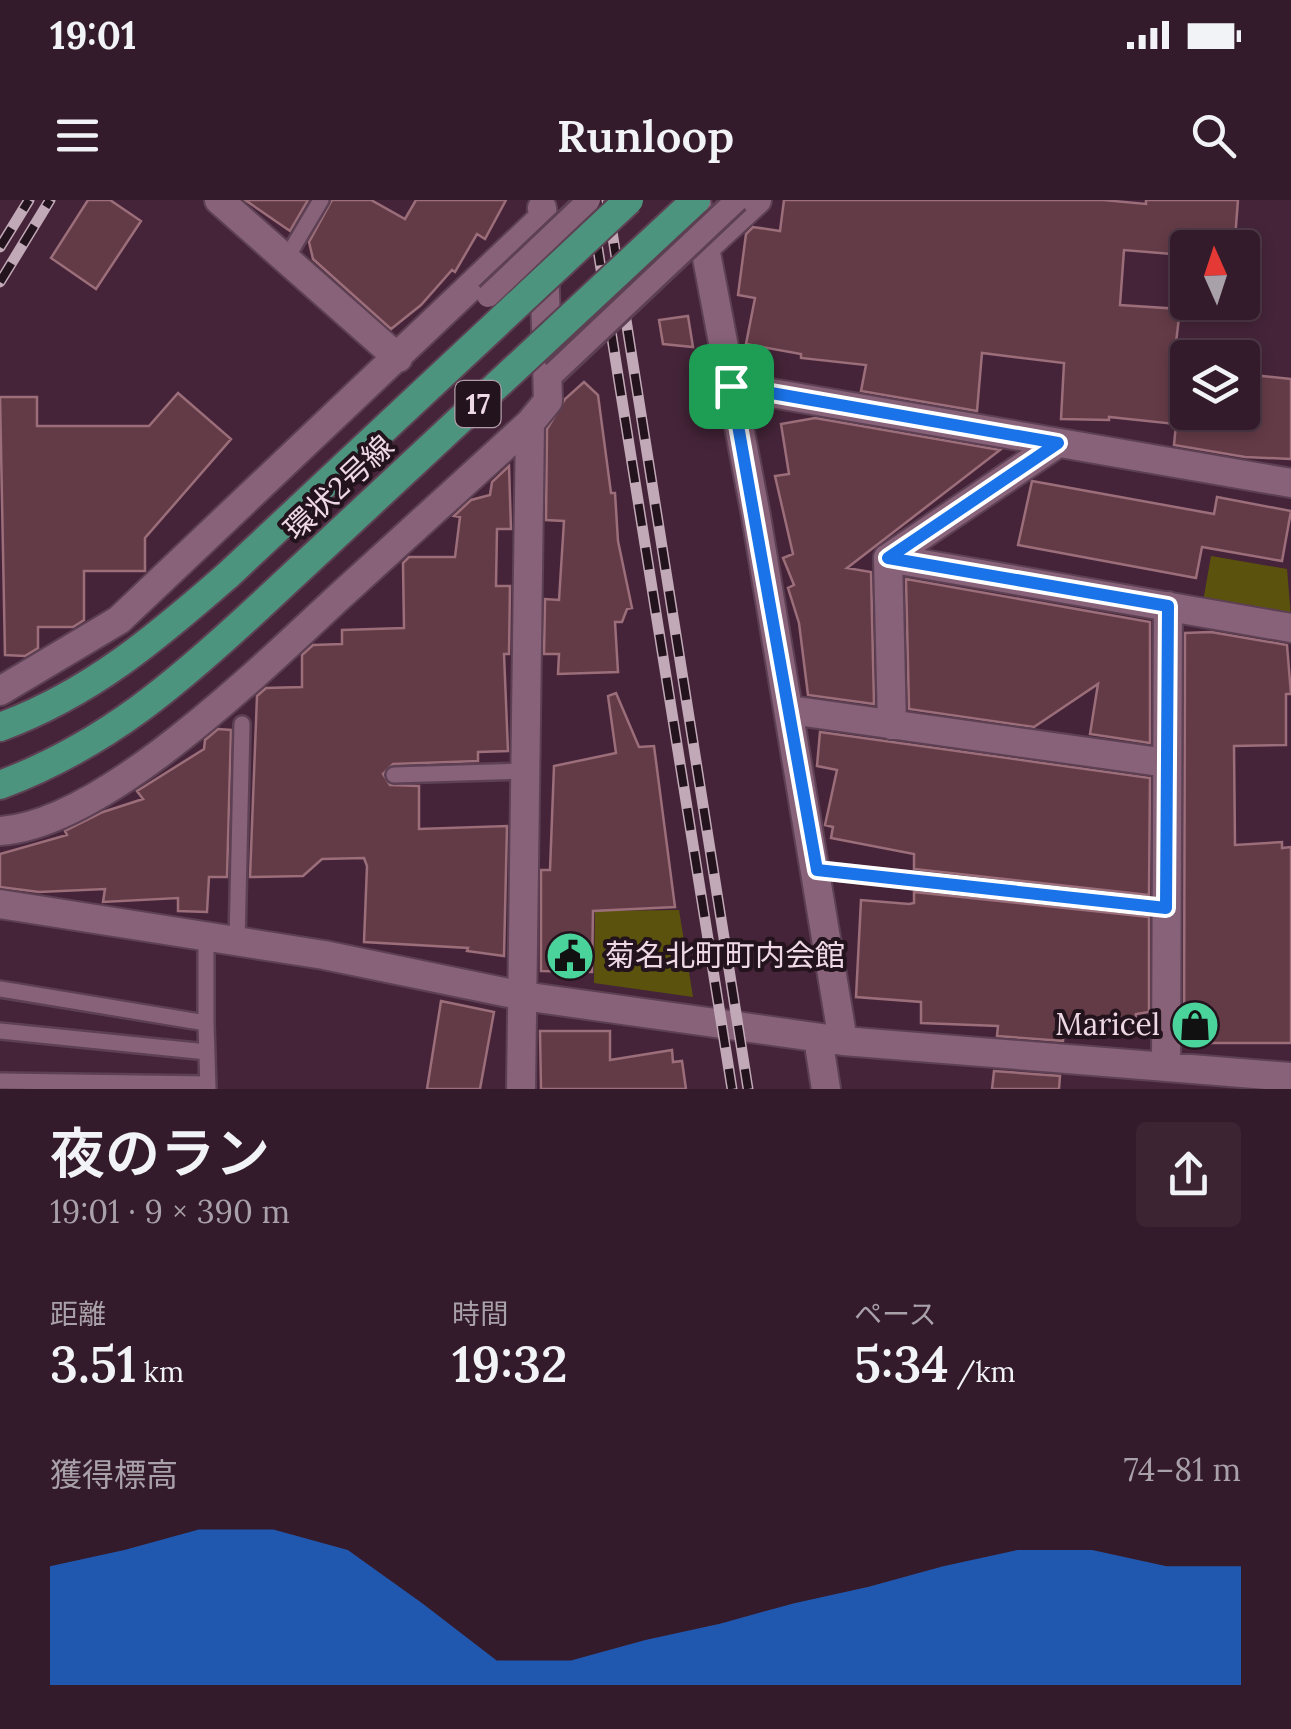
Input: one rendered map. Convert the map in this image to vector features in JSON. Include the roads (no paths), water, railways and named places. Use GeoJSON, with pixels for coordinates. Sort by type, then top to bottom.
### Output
{"type":"FeatureCollection","features":[{"type":"Feature","properties":{"kind":"main road","name":"環状2号線"},"geometry":{"type":"LineString","coordinates":[[0,727],[97,681],[142,650],[228,575],[629,200]]}},
{"type":"Feature","properties":{"kind":"main road","name":"環状2号線"},"geometry":{"type":"LineString","coordinates":[[0,785],[47,767],[144,709],[696,200]]}},
{"type":"Feature","properties":{"kind":"street"},"geometry":{"type":"LineString","coordinates":[[219,200],[398,358]]}},
{"type":"Feature","properties":{"kind":"street"},"geometry":{"type":"LineString","coordinates":[[488,296],[588,200]]}},
{"type":"Feature","properties":{"kind":"street"},"geometry":{"type":"LineString","coordinates":[[696,200],[817,870],[831,1039],[826,1089]]}},
{"type":"Feature","properties":{"kind":"street"},"geometry":{"type":"LineString","coordinates":[[554,373],[737,200]]}},
{"type":"Feature","properties":{"kind":"street"},"geometry":{"type":"LineString","coordinates":[[705,248],[757,200]]}},
{"type":"Feature","properties":{"kind":"street"},"geometry":{"type":"LineString","coordinates":[[0,691],[119,620],[398,358],[542,209]]}},
{"type":"Feature","properties":{"kind":"street"},"geometry":{"type":"LineString","coordinates":[[0,830],[17,830],[67,810],[177,741],[530,423],[548,401],[542,209]]}},
{"type":"Feature","properties":{"kind":"street"},"geometry":{"type":"LineString","coordinates":[[731,386],[1291,483]]}},
{"type":"Feature","properties":{"kind":"street"},"geometry":{"type":"LineString","coordinates":[[521,1089],[530,423]]}},
{"type":"Feature","properties":{"kind":"street"},"geometry":{"type":"LineString","coordinates":[[888,558],[1058,443]]}},
{"type":"Feature","properties":{"kind":"street"},"geometry":{"type":"LineString","coordinates":[[888,558],[1291,628]]}},
{"type":"Feature","properties":{"kind":"street"},"geometry":{"type":"LineString","coordinates":[[888,558],[892,724]]}},
{"type":"Feature","properties":{"kind":"street"},"geometry":{"type":"LineString","coordinates":[[1166,1066],[1168,606]]}},
{"type":"Feature","properties":{"kind":"street"},"geometry":{"type":"LineString","coordinates":[[790,710],[1167,763]]}},
{"type":"Feature","properties":{"kind":"street"},"geometry":{"type":"LineString","coordinates":[[0,904],[237,940],[523,996],[831,1039],[1291,1076]]}},
{"type":"Feature","properties":{"kind":"lane"},"geometry":{"type":"LineString","coordinates":[[286,260],[321,200]]}},
{"type":"Feature","properties":{"kind":"lane"},"geometry":{"type":"LineString","coordinates":[[237,940],[242,724]]}},
{"type":"Feature","properties":{"kind":"lane"},"geometry":{"type":"LineString","coordinates":[[394,775],[526,772]]}},
{"type":"Feature","properties":{"kind":"lane"},"geometry":{"type":"LineString","coordinates":[[817,870],[1166,908]]}},
{"type":"Feature","properties":{"kind":"lane"},"geometry":{"type":"LineString","coordinates":[[0,1081],[57,1086],[208,1087],[206,936]]}},
{"type":"Feature","properties":{"kind":"lane"},"geometry":{"type":"LineString","coordinates":[[0,989],[206,1023]]}},
{"type":"Feature","properties":{"kind":"lane"},"geometry":{"type":"LineString","coordinates":[[0,1031],[207,1052]]}},
{"type":"Feature","properties":{"kind":"railway"},"geometry":{"type":"LineString","coordinates":[[0,247],[29,200]]}},
{"type":"Feature","properties":{"kind":"railway"},"geometry":{"type":"LineString","coordinates":[[0,282],[50,200]]}},
{"type":"Feature","properties":{"kind":"railway"},"geometry":{"type":"LineString","coordinates":[[590,200],[732,1089]]}},
{"type":"Feature","properties":{"kind":"railway"},"geometry":{"type":"LineString","coordinates":[[607,200],[748,1089]]}},
{"type":"Feature","properties":{"kind":"place","name":"菊名北町町内会館"},"geometry":{"type":"Point","coordinates":[570,956]}},
{"type":"Feature","properties":{"kind":"place","name":"Maricel"},"geometry":{"type":"Point","coordinates":[1195,1025]}}]}
